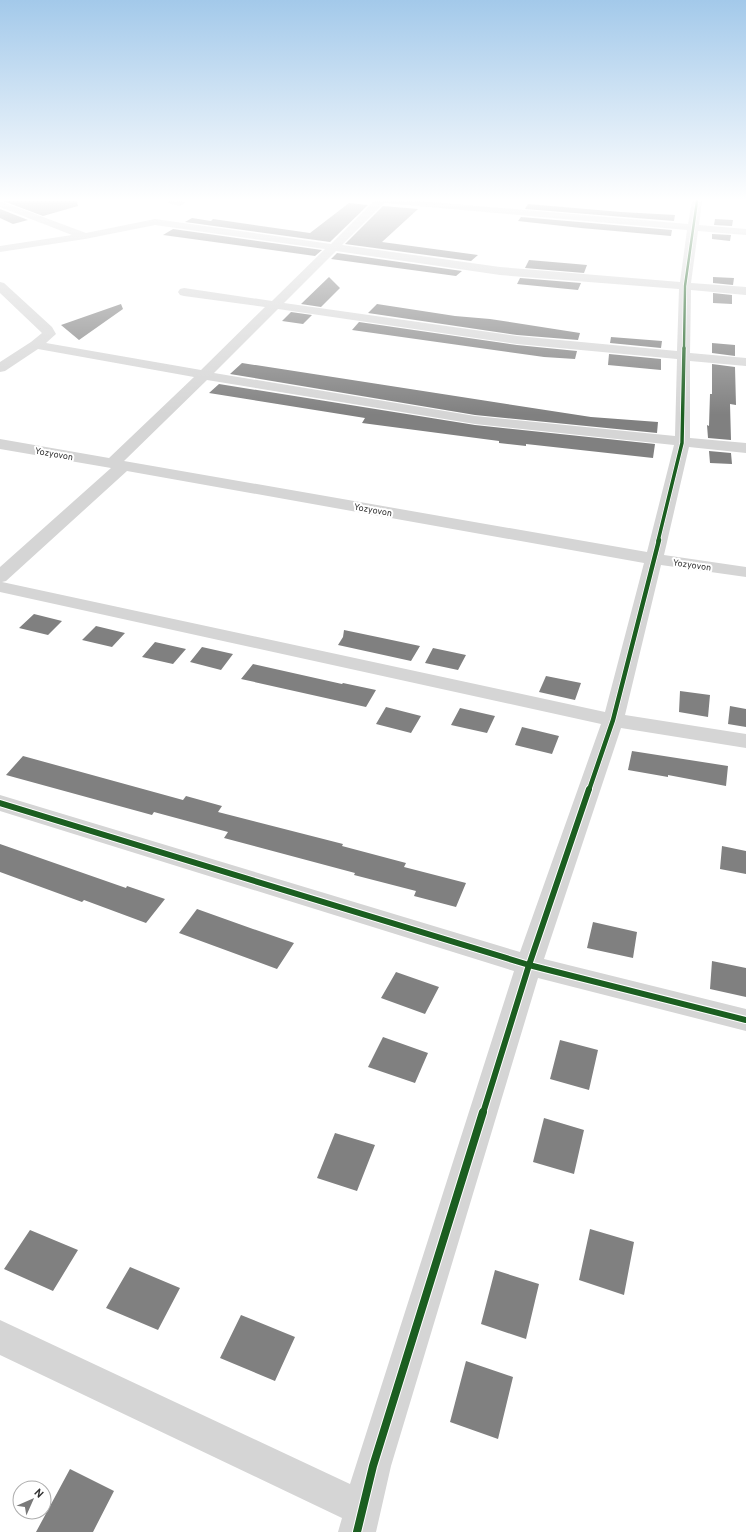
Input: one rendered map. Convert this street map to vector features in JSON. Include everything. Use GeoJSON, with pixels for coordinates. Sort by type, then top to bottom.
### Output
{"type":"FeatureCollection","features":[{"type":"Feature","properties":{"kind":"street"},"geometry":{"type":"LineString","coordinates":[[0,577],[118,465],[204,375],[307,272]]}},
{"type":"Feature","properties":{"kind":"street"},"geometry":{"type":"LineString","coordinates":[[518,272],[746,291]]}},
{"type":"Feature","properties":{"kind":"street"},"geometry":{"type":"LineString","coordinates":[[0,1337],[360,1521],[373,1466],[529,965],[613,720],[682,443],[685,286],[687,272]]}},
{"type":"Feature","properties":{"kind":"street"},"geometry":{"type":"LineString","coordinates":[[0,286],[47,330],[49,334],[36,345],[0,368]]}},
{"type":"Feature","properties":{"kind":"street"},"geometry":{"type":"LineString","coordinates":[[184,292],[517,340],[746,362]]}},
{"type":"Feature","properties":{"kind":"street"},"geometry":{"type":"LineString","coordinates":[[36,345],[204,375],[475,420],[682,443],[746,448]]}},
{"type":"Feature","properties":{"kind":"street","name":"Yozyovon"},"geometry":{"type":"LineString","coordinates":[[0,444],[654,559],[746,572]]}},
{"type":"Feature","properties":{"kind":"street"},"geometry":{"type":"LineString","coordinates":[[0,587],[613,720],[746,741]]}},
{"type":"Feature","properties":{"kind":"street"},"geometry":{"type":"LineString","coordinates":[[0,803],[529,965],[746,1020]]}},
{"type":"Feature","properties":{"kind":"building"},"geometry":{"type":"Polygon","coordinates":[[[430,272],[460,272],[456,276],[430,272]]]}},
{"type":"Feature","properties":{"kind":"building"},"geometry":{"type":"Polygon","coordinates":[[[329,277],[340,288],[321,307],[301,304],[329,277]]]}},
{"type":"Feature","properties":{"kind":"building"},"geometry":{"type":"Polygon","coordinates":[[[713,277],[734,278],[733,285],[713,283],[713,277]]]}},
{"type":"Feature","properties":{"kind":"building"},"geometry":{"type":"Polygon","coordinates":[[[520,278],[581,283],[578,290],[517,284],[520,278]]]}},
{"type":"Feature","properties":{"kind":"building"},"geometry":{"type":"Polygon","coordinates":[[[713,293],[732,295],[732,304],[713,303],[713,293]]]}},
{"type":"Feature","properties":{"kind":"building"},"geometry":{"type":"Polygon","coordinates":[[[121,304],[123,309],[79,340],[61,325],[121,304]]]}},
{"type":"Feature","properties":{"kind":"building"},"geometry":{"type":"Polygon","coordinates":[[[377,304],[580,333],[578,340],[517,335],[368,313],[377,304]]]}},
{"type":"Feature","properties":{"kind":"building"},"geometry":{"type":"Polygon","coordinates":[[[291,312],[312,315],[303,324],[282,321],[291,312]]]}},
{"type":"Feature","properties":{"kind":"building"},"geometry":{"type":"Polygon","coordinates":[[[359,322],[517,345],[577,351],[575,359],[544,357],[352,330],[359,322]]]}},
{"type":"Feature","properties":{"kind":"building"},"geometry":{"type":"Polygon","coordinates":[[[611,337],[662,341],[661,348],[610,343],[611,337]]]}},
{"type":"Feature","properties":{"kind":"building"},"geometry":{"type":"Polygon","coordinates":[[[712,343],[735,345],[735,356],[712,353],[712,343]]]}},
{"type":"Feature","properties":{"kind":"building"},"geometry":{"type":"Polygon","coordinates":[[[609,354],[661,359],[661,370],[608,365],[609,354]]]}},
{"type":"Feature","properties":{"kind":"building"},"geometry":{"type":"Polygon","coordinates":[[[242,363],[591,417],[658,422],[657,433],[475,415],[230,374],[242,363]]]}},
{"type":"Feature","properties":{"kind":"building"},"geometry":{"type":"Polygon","coordinates":[[[712,364],[735,367],[736,405],[730,404],[731,440],[708,438],[707,425],[709,426],[710,394],[712,394],[712,364]]]}},
{"type":"Feature","properties":{"kind":"building"},"geometry":{"type":"Polygon","coordinates":[[[219,384],[475,425],[655,444],[653,458],[526,444],[526,446],[499,443],[499,441],[362,423],[365,418],[209,393],[219,384]]]}},
{"type":"Feature","properties":{"kind":"building"},"geometry":{"type":"Polygon","coordinates":[[[709,451],[731,453],[732,464],[710,463],[709,451]]]}},
{"type":"Feature","properties":{"kind":"building"},"geometry":{"type":"Polygon","coordinates":[[[34,614],[62,621],[48,635],[19,628],[34,614]]]}},
{"type":"Feature","properties":{"kind":"building"},"geometry":{"type":"Polygon","coordinates":[[[96,626],[125,633],[112,647],[82,640],[96,626]]]}},
{"type":"Feature","properties":{"kind":"building"},"geometry":{"type":"Polygon","coordinates":[[[344,630],[420,646],[411,661],[338,645],[343,637],[344,630]]]}},
{"type":"Feature","properties":{"kind":"building"},"geometry":{"type":"Polygon","coordinates":[[[155,642],[186,649],[173,664],[142,657],[155,642]]]}},
{"type":"Feature","properties":{"kind":"building"},"geometry":{"type":"Polygon","coordinates":[[[202,647],[233,654],[221,670],[190,662],[202,647]]]}},
{"type":"Feature","properties":{"kind":"building"},"geometry":{"type":"Polygon","coordinates":[[[433,648],[466,655],[458,670],[425,663],[433,648]]]}},
{"type":"Feature","properties":{"kind":"building"},"geometry":{"type":"Polygon","coordinates":[[[253,664],[376,690],[366,707],[241,679],[253,664]]]}},
{"type":"Feature","properties":{"kind":"building"},"geometry":{"type":"Polygon","coordinates":[[[546,676],[581,683],[575,700],[539,692],[546,676]]]}},
{"type":"Feature","properties":{"kind":"building"},"geometry":{"type":"Polygon","coordinates":[[[680,691],[710,695],[708,717],[679,712],[680,691]]]}},
{"type":"Feature","properties":{"kind":"building"},"geometry":{"type":"Polygon","coordinates":[[[730,706],[746,709],[746,727],[728,724],[730,706]]]}},
{"type":"Feature","properties":{"kind":"building"},"geometry":{"type":"Polygon","coordinates":[[[386,707],[421,716],[411,733],[376,724],[386,707]]]}},
{"type":"Feature","properties":{"kind":"building"},"geometry":{"type":"Polygon","coordinates":[[[460,708],[495,716],[487,733],[451,725],[460,708]]]}},
{"type":"Feature","properties":{"kind":"building"},"geometry":{"type":"Polygon","coordinates":[[[522,727],[559,736],[552,754],[515,745],[522,727]]]}},
{"type":"Feature","properties":{"kind":"building"},"geometry":{"type":"Polygon","coordinates":[[[632,751],[728,766],[726,786],[668,775],[668,777],[628,770],[632,751]]]}},
{"type":"Feature","properties":{"kind":"building"},"geometry":{"type":"Polygon","coordinates":[[[23,756],[183,800],[186,796],[222,806],[218,812],[343,844],[342,846],[406,863],[404,867],[466,883],[456,907],[414,896],[416,891],[224,838],[228,832],[154,812],[152,815],[6,775],[23,756]]]}},
{"type":"Feature","properties":{"kind":"building"},"geometry":{"type":"Polygon","coordinates":[[[0,844],[126,888],[127,886],[165,899],[146,923],[84,900],[82,902],[0,872],[0,844]]]}},
{"type":"Feature","properties":{"kind":"building"},"geometry":{"type":"Polygon","coordinates":[[[722,846],[746,851],[746,874],[720,869],[722,846]]]}},
{"type":"Feature","properties":{"kind":"building"},"geometry":{"type":"Polygon","coordinates":[[[197,909],[294,943],[277,969],[179,933],[197,909]]]}},
{"type":"Feature","properties":{"kind":"building"},"geometry":{"type":"Polygon","coordinates":[[[593,922],[637,932],[633,958],[587,948],[593,922]]]}},
{"type":"Feature","properties":{"kind":"building"},"geometry":{"type":"Polygon","coordinates":[[[712,961],[746,968],[746,997],[710,989],[712,961]]]}},
{"type":"Feature","properties":{"kind":"building"},"geometry":{"type":"Polygon","coordinates":[[[396,972],[439,987],[425,1014],[381,998],[396,972]]]}},
{"type":"Feature","properties":{"kind":"building"},"geometry":{"type":"Polygon","coordinates":[[[383,1037],[428,1053],[415,1083],[368,1067],[383,1037]]]}},
{"type":"Feature","properties":{"kind":"building"},"geometry":{"type":"Polygon","coordinates":[[[560,1040],[598,1050],[589,1090],[550,1079],[560,1040]]]}},
{"type":"Feature","properties":{"kind":"building"},"geometry":{"type":"Polygon","coordinates":[[[544,1118],[584,1130],[574,1174],[533,1162],[544,1118]]]}},
{"type":"Feature","properties":{"kind":"building"},"geometry":{"type":"Polygon","coordinates":[[[335,1133],[375,1145],[357,1191],[317,1178],[335,1133]]]}},
{"type":"Feature","properties":{"kind":"building"},"geometry":{"type":"Polygon","coordinates":[[[590,1229],[634,1242],[624,1295],[579,1280],[590,1229]]]}},
{"type":"Feature","properties":{"kind":"building"},"geometry":{"type":"Polygon","coordinates":[[[30,1230],[78,1250],[53,1291],[4,1269],[30,1230]]]}},
{"type":"Feature","properties":{"kind":"building"},"geometry":{"type":"Polygon","coordinates":[[[130,1267],[180,1288],[158,1330],[106,1308],[130,1267]]]}},
{"type":"Feature","properties":{"kind":"building"},"geometry":{"type":"Polygon","coordinates":[[[495,1270],[539,1284],[526,1339],[481,1324],[495,1270]]]}},
{"type":"Feature","properties":{"kind":"building"},"geometry":{"type":"Polygon","coordinates":[[[241,1315],[295,1337],[275,1381],[220,1358],[241,1315]]]}},
{"type":"Feature","properties":{"kind":"building"},"geometry":{"type":"Polygon","coordinates":[[[466,1361],[513,1377],[498,1439],[450,1422],[466,1361]]]}},
{"type":"Feature","properties":{"kind":"building"},"geometry":{"type":"Polygon","coordinates":[[[70,1469],[114,1491],[93,1532],[36,1532],[42,1520],[52,1520],[52,1502],[70,1469]]]}},
{"type":"Feature","properties":{"kind":"cycle path"},"geometry":{"type":"LineString","coordinates":[[357,1532],[373,1466],[529,965],[613,720],[682,443],[685,286],[687,272]]}},
{"type":"Feature","properties":{"kind":"cycle path"},"geometry":{"type":"LineString","coordinates":[[0,803],[529,965],[746,1020]]}}]}
